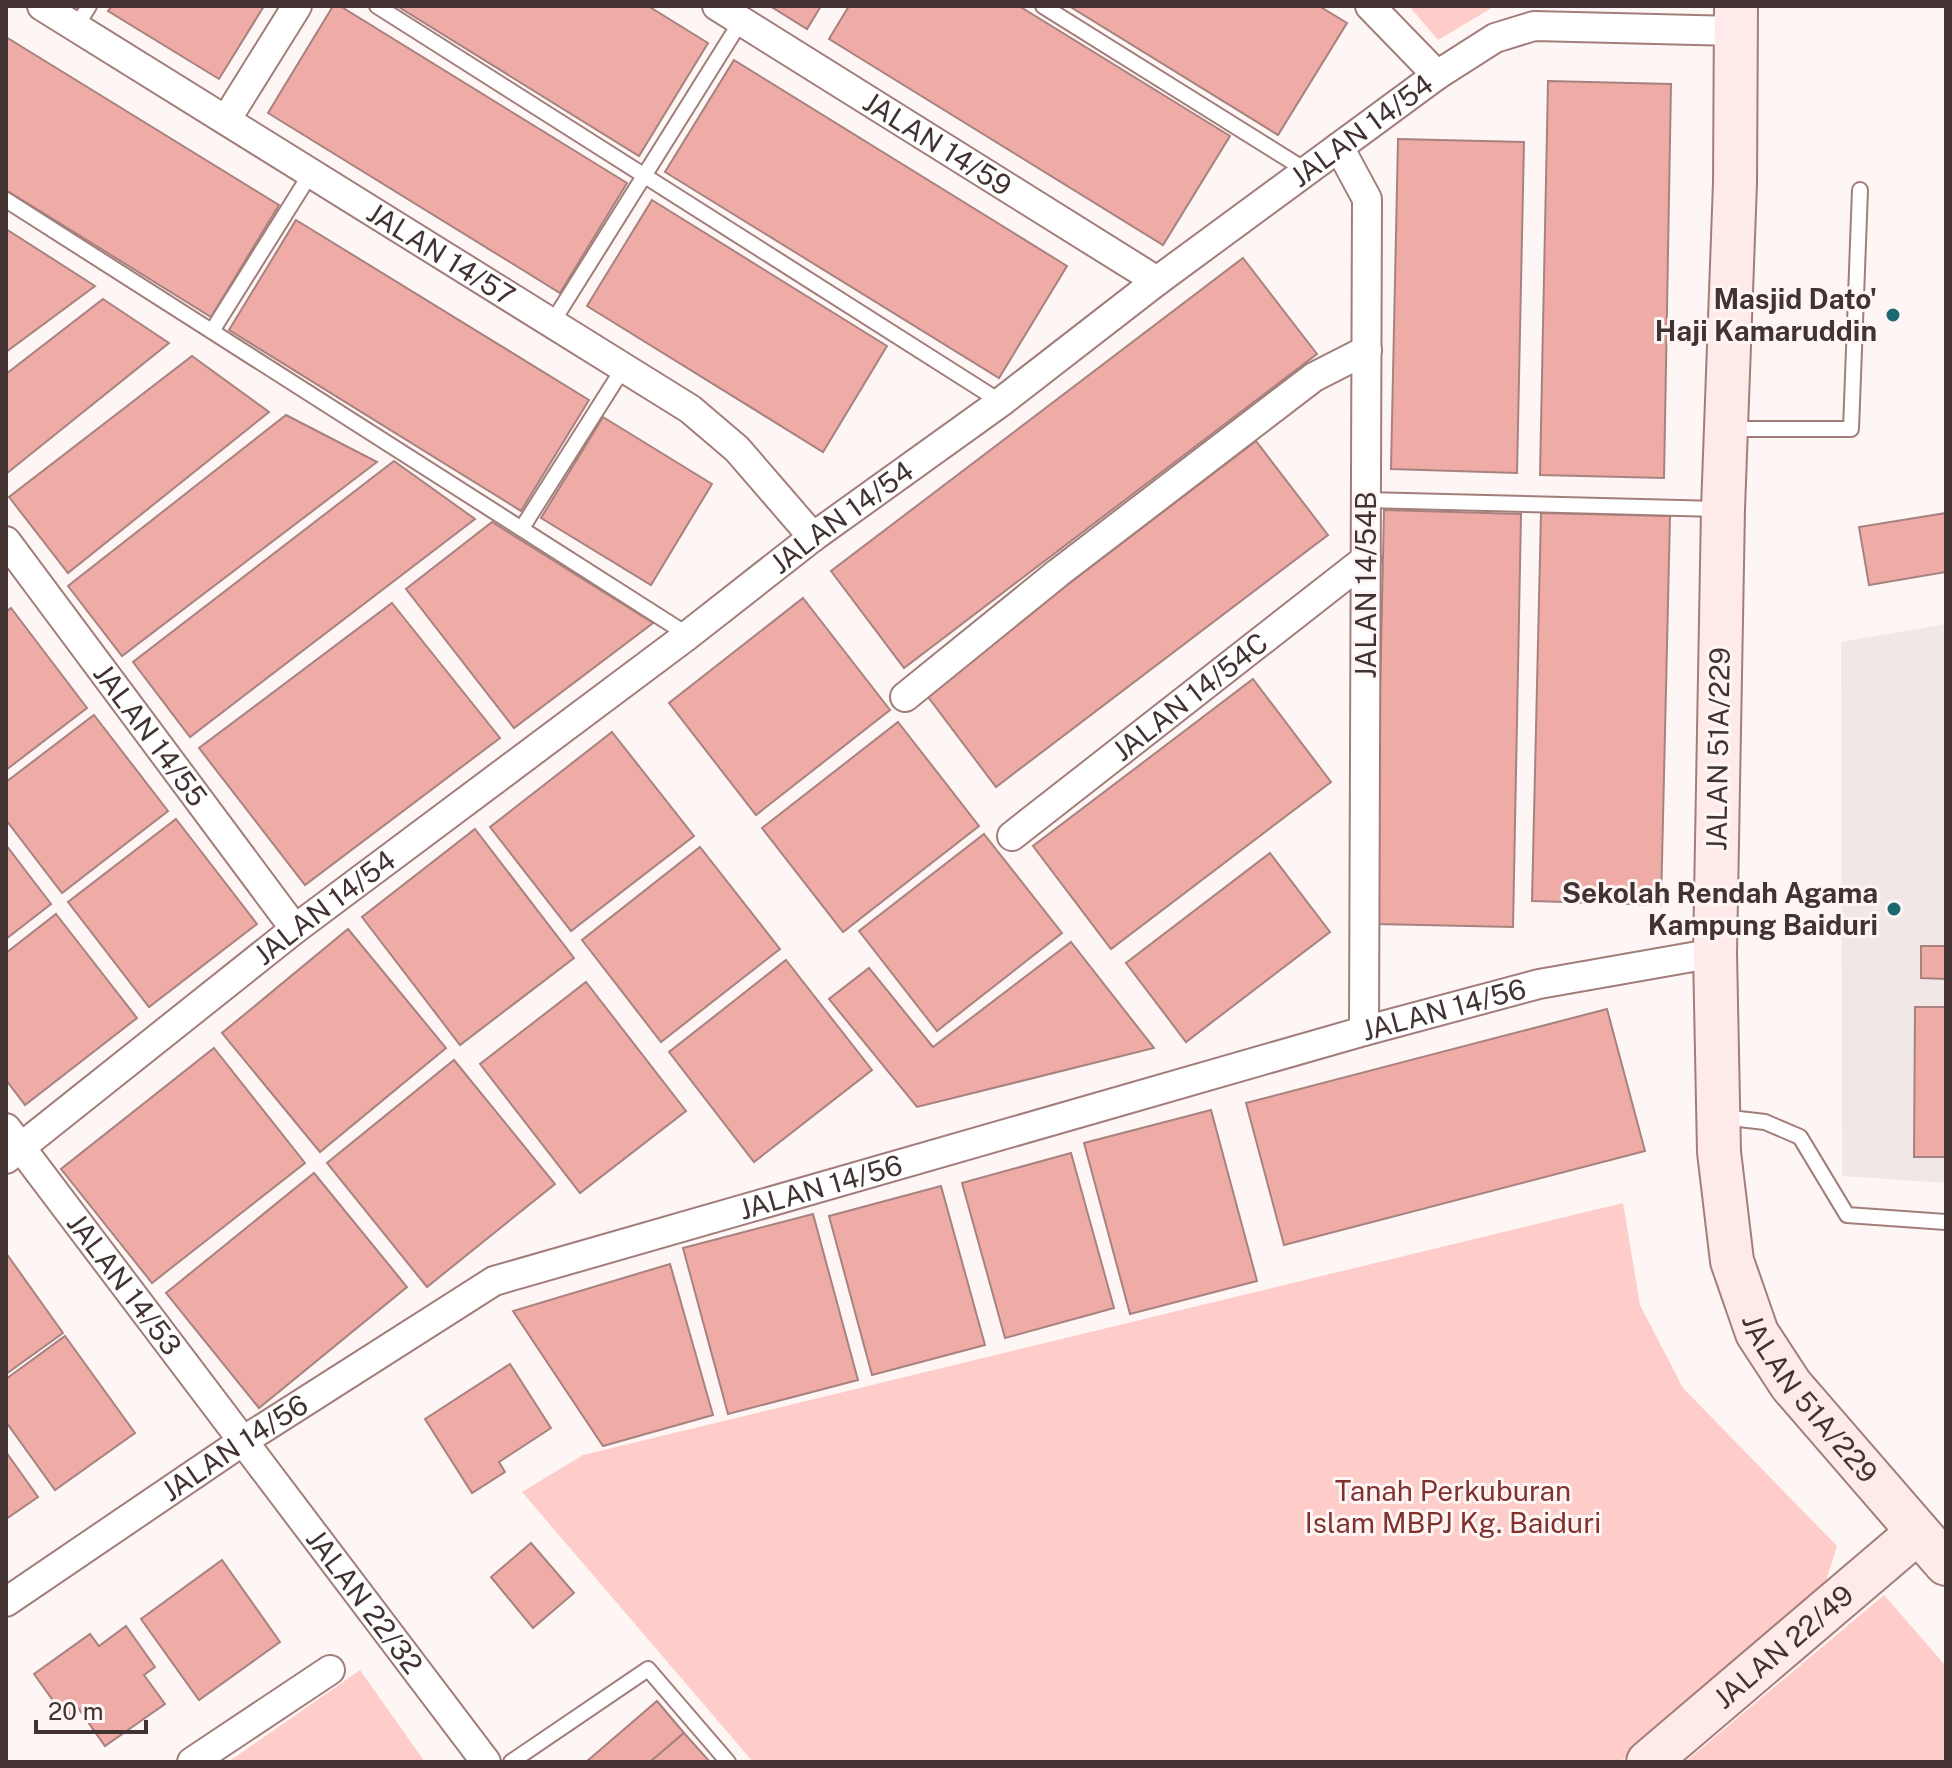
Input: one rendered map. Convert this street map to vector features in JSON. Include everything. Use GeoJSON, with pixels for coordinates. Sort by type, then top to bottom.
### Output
{"type":"FeatureCollection","features":[{"type":"Feature","properties":{"kind":"street","name":"JALAN 14/57"},"geometry":{"type":"LineString","coordinates":[[42,6],[82,16],[226,120],[690,409],[737,449],[813,537]]}},
{"type":"Feature","properties":{"kind":"street"},"geometry":{"type":"LineString","coordinates":[[226,120],[297,6]]}},
{"type":"Feature","properties":{"kind":"street","name":"JALAN 14/59"},"geometry":{"type":"LineString","coordinates":[[717,6],[1157,281]]}},
{"type":"Feature","properties":{"kind":"street"},"geometry":{"type":"LineString","coordinates":[[1370,6],[1437,75]]}},
{"type":"Feature","properties":{"kind":"street","name":"JALAN 14/54"},"geometry":{"type":"LineString","coordinates":[[11,1145],[688,635],[813,537],[1001,402],[1157,281],[1437,75],[1495,38],[1534,26],[1736,18]]}},
{"type":"Feature","properties":{"kind":"street","name":"JALAN 51A/229"},"geometry":{"type":"LineString","coordinates":[[1736,18],[1735,183],[1723,509],[1715,953],[1719,1152],[1732,1261],[1757,1333],[1791,1385],[1946,1564]]}},
{"type":"Feature","properties":{"kind":"street","name":"JALAN 14/54B"},"geometry":{"type":"LineString","coordinates":[[1339,147],[1367,199],[1364,1031]]}},
{"type":"Feature","properties":{"kind":"street"},"geometry":{"type":"LineString","coordinates":[[905,697],[1058,573],[1314,377],[1367,350]]}},
{"type":"Feature","properties":{"kind":"street","name":"JALAN 14/55"},"geometry":{"type":"LineString","coordinates":[[6,541],[295,929]]}},
{"type":"Feature","properties":{"kind":"street","name":"JALAN 14/54C"},"geometry":{"type":"LineString","coordinates":[[1012,836],[1366,559]]}},
{"type":"Feature","properties":{"kind":"street","name":"JALAN 14/56"},"geometry":{"type":"LineString","coordinates":[[6,1602],[243,1441],[494,1281],[1364,1031],[1539,984],[1715,953]]}},
{"type":"Feature","properties":{"kind":"street","name":"JALAN 14/53"},"geometry":{"type":"LineString","coordinates":[[11,1145],[243,1441]]}},
{"type":"Feature","properties":{"kind":"street","name":"JALAN 22/32"},"geometry":{"type":"LineString","coordinates":[[243,1441],[486,1762]]}},
{"type":"Feature","properties":{"kind":"street","name":"JALAN 22/49"},"geometry":{"type":"LineString","coordinates":[[1648,1762],[1918,1532]]}},
{"type":"Feature","properties":{"kind":"street"},"geometry":{"type":"LineString","coordinates":[[192,1762],[330,1670]]}},
{"type":"Feature","properties":{"kind":"lane"},"geometry":{"type":"LineString","coordinates":[[377,6],[1001,402]]}},
{"type":"Feature","properties":{"kind":"lane"},"geometry":{"type":"LineString","coordinates":[[1043,6],[1307,171]]}},
{"type":"Feature","properties":{"kind":"lane"},"geometry":{"type":"LineString","coordinates":[[552,323],[741,21]]}},
{"type":"Feature","properties":{"kind":"lane"},"geometry":{"type":"LineString","coordinates":[[212,331],[311,173]]}},
{"type":"Feature","properties":{"kind":"lane"},"geometry":{"type":"LineString","coordinates":[[1728,429],[1851,429],[1860,190]]}},
{"type":"Feature","properties":{"kind":"lane"},"geometry":{"type":"LineString","coordinates":[[6,200],[688,635]]}},
{"type":"Feature","properties":{"kind":"lane"},"geometry":{"type":"LineString","coordinates":[[522,528],[624,367]]}},
{"type":"Feature","properties":{"kind":"lane"},"geometry":{"type":"LineString","coordinates":[[1366,500],[1723,509]]}},
{"type":"Feature","properties":{"kind":"lane"},"geometry":{"type":"LineString","coordinates":[[1718,1117],[1765,1122],[1800,1137],[1847,1215],[1946,1222]]}},
{"type":"Feature","properties":{"kind":"lane"},"geometry":{"type":"LineString","coordinates":[[511,1762],[648,1669],[728,1762]]}},
{"type":"Feature","properties":{"kind":"shaded area","name":"Sekolah Rendah Agama Kampung Baiduri"},"geometry":{"type":"Polygon","coordinates":[[[1946,624],[1946,1183],[1842,1176],[1841,642],[1946,624]]]}},
{"type":"Feature","properties":{"kind":"green space"},"geometry":{"type":"Polygon","coordinates":[[[1409,6],[1495,6],[1438,40],[1409,6]]]}},
{"type":"Feature","properties":{"kind":"green space","name":"Tanah Perkuburan Islam MBPJ Kg. Baiduri"},"geometry":{"type":"Polygon","coordinates":[[[1623,1203],[1640,1305],[1683,1388],[1837,1546],[1825,1584],[1620,1762],[753,1762],[522,1492],[583,1455],[1623,1203]]]}},
{"type":"Feature","properties":{"kind":"green space"},"geometry":{"type":"Polygon","coordinates":[[[1884,1595],[1946,1666],[1946,1762],[1685,1762],[1884,1595]]]}},
{"type":"Feature","properties":{"kind":"green space"},"geometry":{"type":"Polygon","coordinates":[[[360,1670],[425,1762],[228,1762],[360,1670]]]}},
{"type":"Feature","properties":{"kind":"building"},"geometry":{"type":"Polygon","coordinates":[[[112,6],[264,6],[219,79],[108,11],[112,6]]]}},
{"type":"Feature","properties":{"kind":"building"},"geometry":{"type":"Polygon","coordinates":[[[333,6],[340,6],[627,183],[560,293],[268,113],[333,6]]]}},
{"type":"Feature","properties":{"kind":"building"},"geometry":{"type":"Polygon","coordinates":[[[397,6],[648,6],[708,43],[639,156],[397,6]]]}},
{"type":"Feature","properties":{"kind":"building"},"geometry":{"type":"Polygon","coordinates":[[[770,6],[821,6],[807,29],[770,6]]]}},
{"type":"Feature","properties":{"kind":"building"},"geometry":{"type":"Polygon","coordinates":[[[849,6],[1019,6],[1230,136],[1163,245],[829,39],[849,6]]]}},
{"type":"Feature","properties":{"kind":"building"},"geometry":{"type":"Polygon","coordinates":[[[1069,6],[1319,6],[1347,23],[1278,135],[1069,6]]]}},
{"type":"Feature","properties":{"kind":"building"},"geometry":{"type":"Polygon","coordinates":[[[6,37],[279,205],[211,317],[6,190],[6,37]]]}},
{"type":"Feature","properties":{"kind":"building"},"geometry":{"type":"Polygon","coordinates":[[[734,60],[1067,266],[999,378],[665,172],[734,60]]]}},
{"type":"Feature","properties":{"kind":"building"},"geometry":{"type":"Polygon","coordinates":[[[1548,81],[1671,84],[1664,478],[1540,475],[1548,81]]]}},
{"type":"Feature","properties":{"kind":"building"},"geometry":{"type":"Polygon","coordinates":[[[1398,139],[1524,142],[1517,473],[1391,469],[1398,139]]]}},
{"type":"Feature","properties":{"kind":"building"},"geometry":{"type":"Polygon","coordinates":[[[652,200],[887,346],[823,452],[587,306],[652,200]]]}},
{"type":"Feature","properties":{"kind":"building"},"geometry":{"type":"Polygon","coordinates":[[[296,220],[589,400],[521,511],[229,330],[296,220]]]}},
{"type":"Feature","properties":{"kind":"building"},"geometry":{"type":"Polygon","coordinates":[[[6,229],[95,286],[6,352],[6,229]]]}},
{"type":"Feature","properties":{"kind":"building"},"geometry":{"type":"Polygon","coordinates":[[[1243,258],[1317,354],[904,668],[831,571],[1243,258]]]}},
{"type":"Feature","properties":{"kind":"building"},"geometry":{"type":"Polygon","coordinates":[[[103,299],[169,343],[6,474],[6,374],[103,299]]]}},
{"type":"Feature","properties":{"kind":"building"},"geometry":{"type":"Polygon","coordinates":[[[192,356],[269,412],[68,573],[9,497],[192,356]]]}},
{"type":"Feature","properties":{"kind":"building"},"geometry":{"type":"Polygon","coordinates":[[[286,415],[377,462],[122,656],[68,586],[286,415]]]}},
{"type":"Feature","properties":{"kind":"building"},"geometry":{"type":"Polygon","coordinates":[[[603,417],[712,484],[651,585],[541,518],[603,417]]]}},
{"type":"Feature","properties":{"kind":"building"},"geometry":{"type":"Polygon","coordinates":[[[1256,441],[1328,535],[996,787],[925,693],[1256,441]]]}},
{"type":"Feature","properties":{"kind":"building"},"geometry":{"type":"Polygon","coordinates":[[[394,461],[475,519],[190,737],[133,662],[394,461]]]}},
{"type":"Feature","properties":{"kind":"building"},"geometry":{"type":"Polygon","coordinates":[[[1384,510],[1521,514],[1513,927],[1375,924],[1384,510]]]}},
{"type":"Feature","properties":{"kind":"building"},"geometry":{"type":"Polygon","coordinates":[[[1541,513],[1670,516],[1661,905],[1532,901],[1541,513]]]}},
{"type":"Feature","properties":{"kind":"building"},"geometry":{"type":"Polygon","coordinates":[[[1946,513],[1946,572],[1869,585],[1859,527],[1946,513]]]}},
{"type":"Feature","properties":{"kind":"building"},"geometry":{"type":"Polygon","coordinates":[[[492,522],[653,623],[514,728],[406,589],[492,522]]]}},
{"type":"Feature","properties":{"kind":"building"},"geometry":{"type":"Polygon","coordinates":[[[803,598],[890,710],[756,815],[669,703],[803,598]]]}},
{"type":"Feature","properties":{"kind":"building"},"geometry":{"type":"Polygon","coordinates":[[[392,603],[500,738],[305,885],[199,748],[392,603]]]}},
{"type":"Feature","properties":{"kind":"building"},"geometry":{"type":"Polygon","coordinates":[[[11,608],[87,708],[6,770],[6,612],[11,608]]]}},
{"type":"Feature","properties":{"kind":"building"},"geometry":{"type":"Polygon","coordinates":[[[1253,679],[1331,782],[1111,949],[1033,846],[1253,679]]]}},
{"type":"Feature","properties":{"kind":"building"},"geometry":{"type":"Polygon","coordinates":[[[94,715],[168,811],[62,893],[6,820],[6,782],[94,715]]]}},
{"type":"Feature","properties":{"kind":"building"},"geometry":{"type":"Polygon","coordinates":[[[898,722],[979,826],[843,932],[762,828],[898,722]]]}},
{"type":"Feature","properties":{"kind":"building"},"geometry":{"type":"Polygon","coordinates":[[[612,732],[694,836],[571,931],[490,827],[612,732]]]}},
{"type":"Feature","properties":{"kind":"building"},"geometry":{"type":"Polygon","coordinates":[[[176,819],[257,924],[149,1007],[68,902],[176,819]]]}},
{"type":"Feature","properties":{"kind":"building"},"geometry":{"type":"Polygon","coordinates":[[[475,829],[574,958],[460,1045],[362,917],[475,829]]]}},
{"type":"Feature","properties":{"kind":"building"},"geometry":{"type":"Polygon","coordinates":[[[984,834],[1062,933],[937,1031],[859,931],[984,834]]]}},
{"type":"Feature","properties":{"kind":"building"},"geometry":{"type":"Polygon","coordinates":[[[6,845],[51,904],[6,939],[6,845]]]}},
{"type":"Feature","properties":{"kind":"building"},"geometry":{"type":"Polygon","coordinates":[[[700,847],[780,949],[661,1042],[582,940],[700,847]]]}},
{"type":"Feature","properties":{"kind":"building"},"geometry":{"type":"Polygon","coordinates":[[[1270,853],[1330,932],[1186,1042],[1126,963],[1270,853]]]}},
{"type":"Feature","properties":{"kind":"building"},"geometry":{"type":"Polygon","coordinates":[[[56,914],[137,1018],[25,1105],[6,1080],[6,953],[56,914]]]}},
{"type":"Feature","properties":{"kind":"building"},"geometry":{"type":"Polygon","coordinates":[[[348,929],[446,1048],[320,1152],[222,1033],[348,929]]]}},
{"type":"Feature","properties":{"kind":"building"},"geometry":{"type":"Polygon","coordinates":[[[1071,942],[1154,1048],[917,1107],[829,999],[869,968],[933,1047],[1071,942]]]}},
{"type":"Feature","properties":{"kind":"building"},"geometry":{"type":"Polygon","coordinates":[[[1921,946],[1946,946],[1946,979],[1921,978],[1921,946]]]}},
{"type":"Feature","properties":{"kind":"building"},"geometry":{"type":"Polygon","coordinates":[[[786,960],[872,1070],[754,1162],[669,1052],[786,960]]]}},
{"type":"Feature","properties":{"kind":"building"},"geometry":{"type":"Polygon","coordinates":[[[586,982],[686,1111],[580,1193],[480,1064],[586,982]]]}},
{"type":"Feature","properties":{"kind":"building"},"geometry":{"type":"Polygon","coordinates":[[[1915,1007],[1946,1007],[1946,1157],[1914,1157],[1915,1007]]]}},
{"type":"Feature","properties":{"kind":"building"},"geometry":{"type":"Polygon","coordinates":[[[1607,1009],[1645,1151],[1284,1245],[1246,1103],[1607,1009]]]}},
{"type":"Feature","properties":{"kind":"building"},"geometry":{"type":"Polygon","coordinates":[[[214,1048],[305,1163],[152,1283],[61,1169],[214,1048]]]}},
{"type":"Feature","properties":{"kind":"building"},"geometry":{"type":"Polygon","coordinates":[[[454,1060],[555,1184],[427,1287],[327,1163],[454,1060]]]}},
{"type":"Feature","properties":{"kind":"building"},"geometry":{"type":"Polygon","coordinates":[[[1211,1110],[1257,1281],[1130,1314],[1084,1143],[1211,1110]]]}},
{"type":"Feature","properties":{"kind":"building"},"geometry":{"type":"Polygon","coordinates":[[[1071,1153],[1114,1308],[1005,1338],[962,1183],[1071,1153]]]}},
{"type":"Feature","properties":{"kind":"building"},"geometry":{"type":"Polygon","coordinates":[[[314,1173],[407,1287],[259,1408],[166,1293],[314,1173]]]}},
{"type":"Feature","properties":{"kind":"building"},"geometry":{"type":"Polygon","coordinates":[[[941,1186],[985,1345],[872,1375],[829,1216],[941,1186]]]}},
{"type":"Feature","properties":{"kind":"building"},"geometry":{"type":"Polygon","coordinates":[[[813,1214],[858,1380],[728,1414],[683,1248],[813,1214]]]}},
{"type":"Feature","properties":{"kind":"building"},"geometry":{"type":"Polygon","coordinates":[[[6,1253],[63,1333],[6,1374],[6,1253]]]}},
{"type":"Feature","properties":{"kind":"building"},"geometry":{"type":"Polygon","coordinates":[[[670,1264],[713,1415],[603,1446],[513,1311],[670,1264]]]}},
{"type":"Feature","properties":{"kind":"building"},"geometry":{"type":"Polygon","coordinates":[[[65,1336],[135,1433],[55,1490],[6,1422],[6,1379],[65,1336]]]}},
{"type":"Feature","properties":{"kind":"building"},"geometry":{"type":"Polygon","coordinates":[[[510,1364],[551,1428],[499,1462],[505,1472],[472,1493],[425,1419],[510,1364]]]}},
{"type":"Feature","properties":{"kind":"building"},"geometry":{"type":"Polygon","coordinates":[[[6,1452],[38,1497],[6,1519],[6,1452]]]}},
{"type":"Feature","properties":{"kind":"building"},"geometry":{"type":"Polygon","coordinates":[[[531,1543],[574,1593],[533,1628],[491,1577],[531,1543]]]}},
{"type":"Feature","properties":{"kind":"building"},"geometry":{"type":"Polygon","coordinates":[[[222,1560],[280,1642],[199,1700],[141,1619],[222,1560]]]}},
{"type":"Feature","properties":{"kind":"building"},"geometry":{"type":"Polygon","coordinates":[[[126,1626],[155,1667],[144,1675],[165,1704],[105,1746],[78,1708],[65,1717],[34,1674],[90,1634],[99,1646],[126,1626]]]}},
{"type":"Feature","properties":{"kind":"building"},"geometry":{"type":"Polygon","coordinates":[[[657,1701],[684,1733],[650,1762],[586,1762],[657,1701]]]}},
{"type":"Feature","properties":{"kind":"building"},"geometry":{"type":"Polygon","coordinates":[[[684,1733],[710,1762],[650,1762],[684,1733]]]}},
{"type":"Feature","properties":{"kind":"place","name":"Masjid Dato' Haji Kamaruddin"},"geometry":{"type":"Point","coordinates":[1893,315]}},
{"type":"Feature","properties":{"kind":"place","name":"Sekolah Rendah Agama Kampung Baiduri"},"geometry":{"type":"Point","coordinates":[1894,909]}}]}
